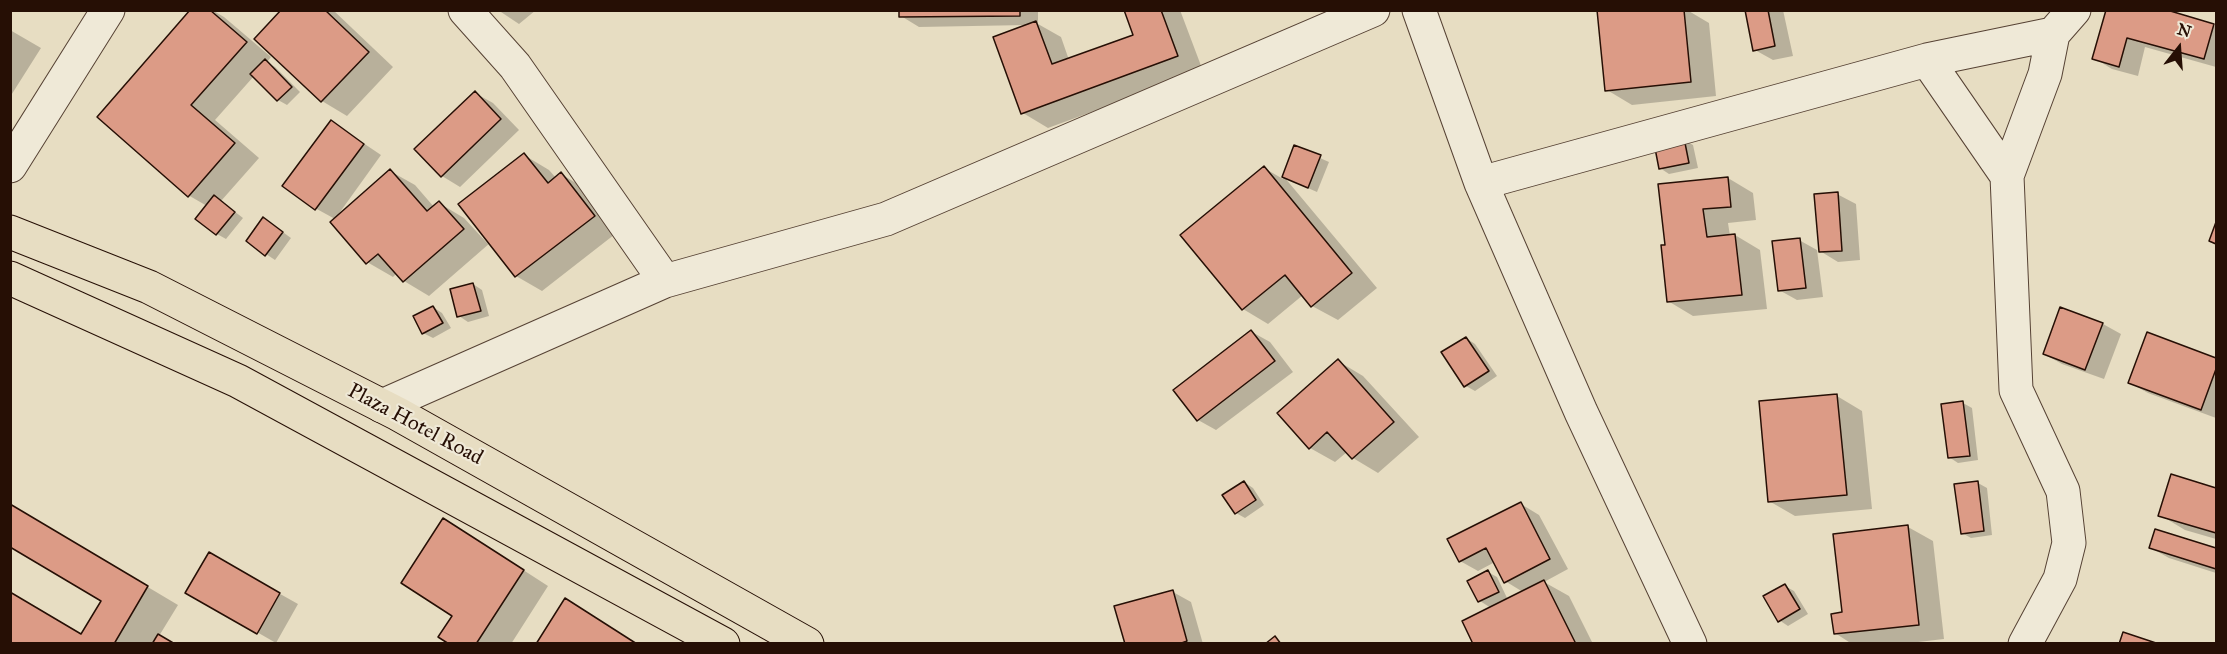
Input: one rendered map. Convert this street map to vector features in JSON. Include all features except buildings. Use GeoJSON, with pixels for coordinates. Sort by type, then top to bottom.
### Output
{"type":"FeatureCollection","features":[{"type":"Feature","properties":{"kind":"main road","name":"Plaza Hotel Road"},"geometry":{"type":"LineString","coordinates":[[10,232],[149,287],[382,406],[807,644]]}},
{"type":"Feature","properties":{"kind":"main road"},"geometry":{"type":"LineString","coordinates":[[10,278],[238,381],[723,644]]}},
{"type":"Feature","properties":{"kind":"street"},"geometry":{"type":"LineString","coordinates":[[10,166],[108,10]]}},
{"type":"Feature","properties":{"kind":"street"},"geometry":{"type":"LineString","coordinates":[[465,10],[515,66],[665,281]]}},
{"type":"Feature","properties":{"kind":"street"},"geometry":{"type":"LineString","coordinates":[[382,406],[665,281],[886,219],[1373,10]]}},
{"type":"Feature","properties":{"kind":"street"},"geometry":{"type":"LineString","coordinates":[[1419,10],[1481,183],[1581,412],[1690,644]]}},
{"type":"Feature","properties":{"kind":"street"},"geometry":{"type":"LineString","coordinates":[[1481,183],[2064,22]]}},
{"type":"Feature","properties":{"kind":"street"},"geometry":{"type":"LineString","coordinates":[[2025,644],[2060,579],[2069,543],[2063,491],[2016,390],[2007,176],[2064,22]]}},
{"type":"Feature","properties":{"kind":"street"},"geometry":{"type":"LineString","coordinates":[[1927,60],[2007,176]]}}]}
